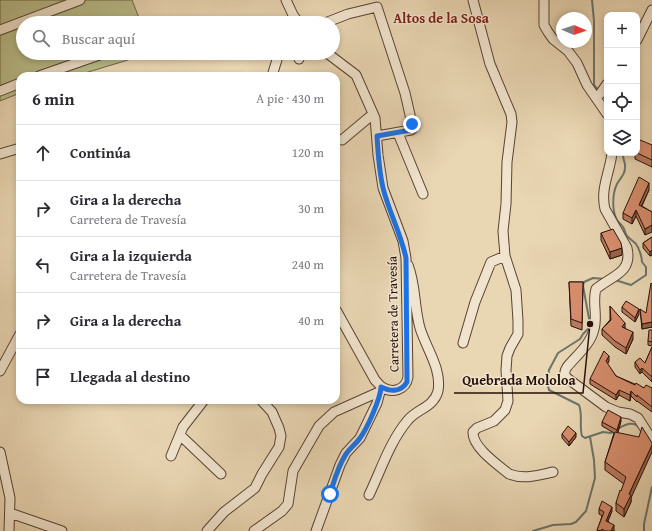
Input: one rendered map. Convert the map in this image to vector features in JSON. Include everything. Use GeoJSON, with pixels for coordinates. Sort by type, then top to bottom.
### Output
{"type":"FeatureCollection","features":[{"type":"Feature","properties":{"kind":"street"},"geometry":{"type":"LineString","coordinates":[[37,16],[80,0]]}},
{"type":"Feature","properties":{"kind":"street"},"geometry":{"type":"LineString","coordinates":[[286,0],[290,16]]}},
{"type":"Feature","properties":{"kind":"street"},"geometry":{"type":"LineString","coordinates":[[473,0],[490,64],[512,118],[507,162],[506,204],[503,231],[505,256],[516,290],[518,334],[507,356],[506,370],[508,401],[505,410],[494,421],[477,428],[472,432],[472,437],[477,444],[510,474],[522,477],[553,472]]}},
{"type":"Feature","properties":{"kind":"street"},"geometry":{"type":"LineString","coordinates":[[544,0],[544,25],[553,40],[568,51],[577,63],[587,85],[602,90]]}},
{"type":"Feature","properties":{"kind":"street"},"geometry":{"type":"LineString","coordinates":[[340,17],[377,7],[405,93],[413,128],[411,130],[398,133],[377,136]]}},
{"type":"Feature","properties":{"kind":"street"},"geometry":{"type":"LineString","coordinates":[[640,34],[652,10]]}},
{"type":"Feature","properties":{"kind":"street"},"geometry":{"type":"LineString","coordinates":[[0,30],[16,24]]}},
{"type":"Feature","properties":{"kind":"street"},"geometry":{"type":"LineString","coordinates":[[51,72],[86,60]]}},
{"type":"Feature","properties":{"kind":"street"},"geometry":{"type":"LineString","coordinates":[[273,72],[277,60]]}},
{"type":"Feature","properties":{"kind":"street","name":"Carretera de Travesía"},"geometry":{"type":"LineString","coordinates":[[336,60],[356,75],[374,114],[383,188],[403,241],[406,258],[407,382],[400,390],[393,391],[381,389],[340,317]]}},
{"type":"Feature","properties":{"kind":"street"},"geometry":{"type":"LineString","coordinates":[[0,91],[16,85]]}},
{"type":"Feature","properties":{"kind":"street"},"geometry":{"type":"LineString","coordinates":[[342,140],[374,114]]}},
{"type":"Feature","properties":{"kind":"street"},"geometry":{"type":"LineString","coordinates":[[398,133],[423,194]]}},
{"type":"Feature","properties":{"kind":"street"},"geometry":{"type":"LineString","coordinates":[[0,154],[16,149]]}},
{"type":"Feature","properties":{"kind":"street"},"geometry":{"type":"LineString","coordinates":[[612,156],[609,171],[604,186],[603,202],[605,209],[627,248],[628,254],[626,265],[622,272],[596,289],[593,297],[595,329],[590,339],[567,367],[565,375],[606,407],[638,418],[652,440]]}},
{"type":"Feature","properties":{"kind":"street"},"geometry":{"type":"LineString","coordinates":[[463,343],[491,262],[505,256]]}},
{"type":"Feature","properties":{"kind":"street"},"geometry":{"type":"LineString","coordinates":[[369,495],[392,443],[402,428],[409,419],[426,408],[435,399],[438,392],[438,377],[420,328],[412,274],[406,258]]}},
{"type":"Feature","properties":{"kind":"street"},"geometry":{"type":"LineString","coordinates":[[0,371],[16,341]]}},
{"type":"Feature","properties":{"kind":"street"},"geometry":{"type":"LineString","coordinates":[[254,531],[282,511],[288,504],[294,471],[319,426],[334,412],[381,389]]}},
{"type":"Feature","properties":{"kind":"street"},"geometry":{"type":"LineString","coordinates":[[316,531],[340,465],[346,453],[360,438],[377,404],[381,389]]}},
{"type":"Feature","properties":{"kind":"street"},"geometry":{"type":"LineString","coordinates":[[171,456],[182,427],[201,404]]}},
{"type":"Feature","properties":{"kind":"street"},"geometry":{"type":"LineString","coordinates":[[207,531],[224,512],[255,488],[279,447],[281,436],[279,428],[272,412],[265,404]]}},
{"type":"Feature","properties":{"kind":"street"},"geometry":{"type":"LineString","coordinates":[[180,435],[221,474]]}},
{"type":"Feature","properties":{"kind":"street"},"geometry":{"type":"LineString","coordinates":[[0,452],[10,498],[9,531]]}},
{"type":"Feature","properties":{"kind":"street"},"geometry":{"type":"LineString","coordinates":[[10,513],[62,531]]}},
{"type":"Feature","properties":{"kind":"green space"},"geometry":{"type":"Polygon","coordinates":[[[0,0],[132,0],[138,16],[16,16],[16,60],[128,60],[88,72],[16,72],[16,95],[0,101],[0,0]]]}},
{"type":"Feature","properties":{"kind":"building"},"geometry":{"type":"Polygon","coordinates":[[[640,140],[652,145],[652,160],[640,154],[640,140]]]}},
{"type":"Feature","properties":{"kind":"building"},"geometry":{"type":"Polygon","coordinates":[[[639,177],[649,183],[639,205],[652,212],[652,225],[645,229],[636,210],[632,218],[623,213],[639,177]]]}},
{"type":"Feature","properties":{"kind":"building"},"geometry":{"type":"Polygon","coordinates":[[[613,229],[621,243],[622,248],[610,252],[601,233],[613,229]]]}},
{"type":"Feature","properties":{"kind":"building"},"geometry":{"type":"Polygon","coordinates":[[[652,237],[652,250],[650,252],[643,243],[652,237]]]}},
{"type":"Feature","properties":{"kind":"building"},"geometry":{"type":"Polygon","coordinates":[[[569,282],[583,282],[582,323],[571,319],[569,282]]]}},
{"type":"Feature","properties":{"kind":"building"},"geometry":{"type":"Polygon","coordinates":[[[651,283],[652,322],[642,324],[640,309],[646,313],[651,283]]]}},
{"type":"Feature","properties":{"kind":"building"},"geometry":{"type":"Polygon","coordinates":[[[626,301],[639,309],[635,318],[622,307],[626,301]]]}},
{"type":"Feature","properties":{"kind":"building"},"geometry":{"type":"Polygon","coordinates":[[[610,306],[625,323],[622,327],[633,332],[626,348],[615,341],[602,329],[611,320],[610,306]]]}},
{"type":"Feature","properties":{"kind":"building"},"geometry":{"type":"Polygon","coordinates":[[[649,330],[652,330],[652,342],[648,341],[649,330]]]}},
{"type":"Feature","properties":{"kind":"building"},"geometry":{"type":"Polygon","coordinates":[[[652,347],[652,377],[642,368],[640,370],[635,362],[640,358],[645,363],[652,347]]]}},
{"type":"Feature","properties":{"kind":"building"},"geometry":{"type":"Polygon","coordinates":[[[604,351],[609,356],[606,361],[616,376],[635,385],[636,383],[644,388],[646,385],[652,388],[652,407],[631,391],[630,395],[619,390],[616,395],[590,379],[604,351]]]}},
{"type":"Feature","properties":{"kind":"building"},"geometry":{"type":"Polygon","coordinates":[[[608,410],[621,417],[617,430],[602,422],[608,410]]]}},
{"type":"Feature","properties":{"kind":"building"},"geometry":{"type":"Polygon","coordinates":[[[568,426],[576,433],[569,442],[562,434],[568,426]]]}},
{"type":"Feature","properties":{"kind":"building"},"geometry":{"type":"Polygon","coordinates":[[[642,427],[652,445],[629,494],[631,495],[624,509],[616,503],[626,477],[605,462],[615,432],[639,437],[642,427]]]}},
{"type":"Feature","properties":{"kind":"building"},"geometry":{"type":"Polygon","coordinates":[[[602,501],[612,507],[606,521],[614,525],[611,531],[605,531],[602,529],[601,531],[597,530],[604,512],[599,509],[602,501]]]}},
{"type":"Feature","properties":{"kind":"waterway"},"geometry":{"type":"LineString","coordinates":[[592,0],[594,21],[594,85],[599,91]]}},
{"type":"Feature","properties":{"kind":"waterway"},"geometry":{"type":"LineString","coordinates":[[615,280],[631,285],[646,275],[646,267],[642,262],[641,255],[636,244],[627,236],[623,226],[617,220],[614,212],[614,193],[625,170],[623,156]]}},
{"type":"Feature","properties":{"kind":"waterway"},"geometry":{"type":"LineString","coordinates":[[605,279],[593,278],[584,282],[583,286],[590,324],[589,328],[580,339],[558,353],[549,370],[547,382],[549,390],[579,405],[581,413],[582,436],[585,438],[603,432],[611,433],[613,431]]}},
{"type":"Feature","properties":{"kind":"waterway"},"geometry":{"type":"LineString","coordinates":[[617,429],[632,424],[635,424],[640,428]]}},
{"type":"Feature","properties":{"kind":"waterway"},"geometry":{"type":"LineString","coordinates":[[533,531],[553,525],[571,524],[576,522],[586,511],[595,478],[590,437]]}},
{"type":"Feature","properties":{"kind":"waterway"},"geometry":{"type":"LineString","coordinates":[[644,531],[644,524],[652,487]]}},
{"type":"Feature","properties":{"kind":"place","name":"Quebrada Mololoa"},"geometry":{"type":"Point","coordinates":[590,324]}},
{"type":"Feature","properties":{"kind":"district","name":"Altos de la Sosa"},"geometry":{"type":"Point","coordinates":[441,18]}},
{"type":"Feature","properties":{"kind":"route"},"geometry":{"type":"LineString","coordinates":[[330,494],[340,465],[346,453],[360,438],[377,404],[381,387],[393,391],[400,390],[407,382],[406,258],[403,241],[383,188],[377,136],[411,130],[413,128],[412,124]]}}]}
